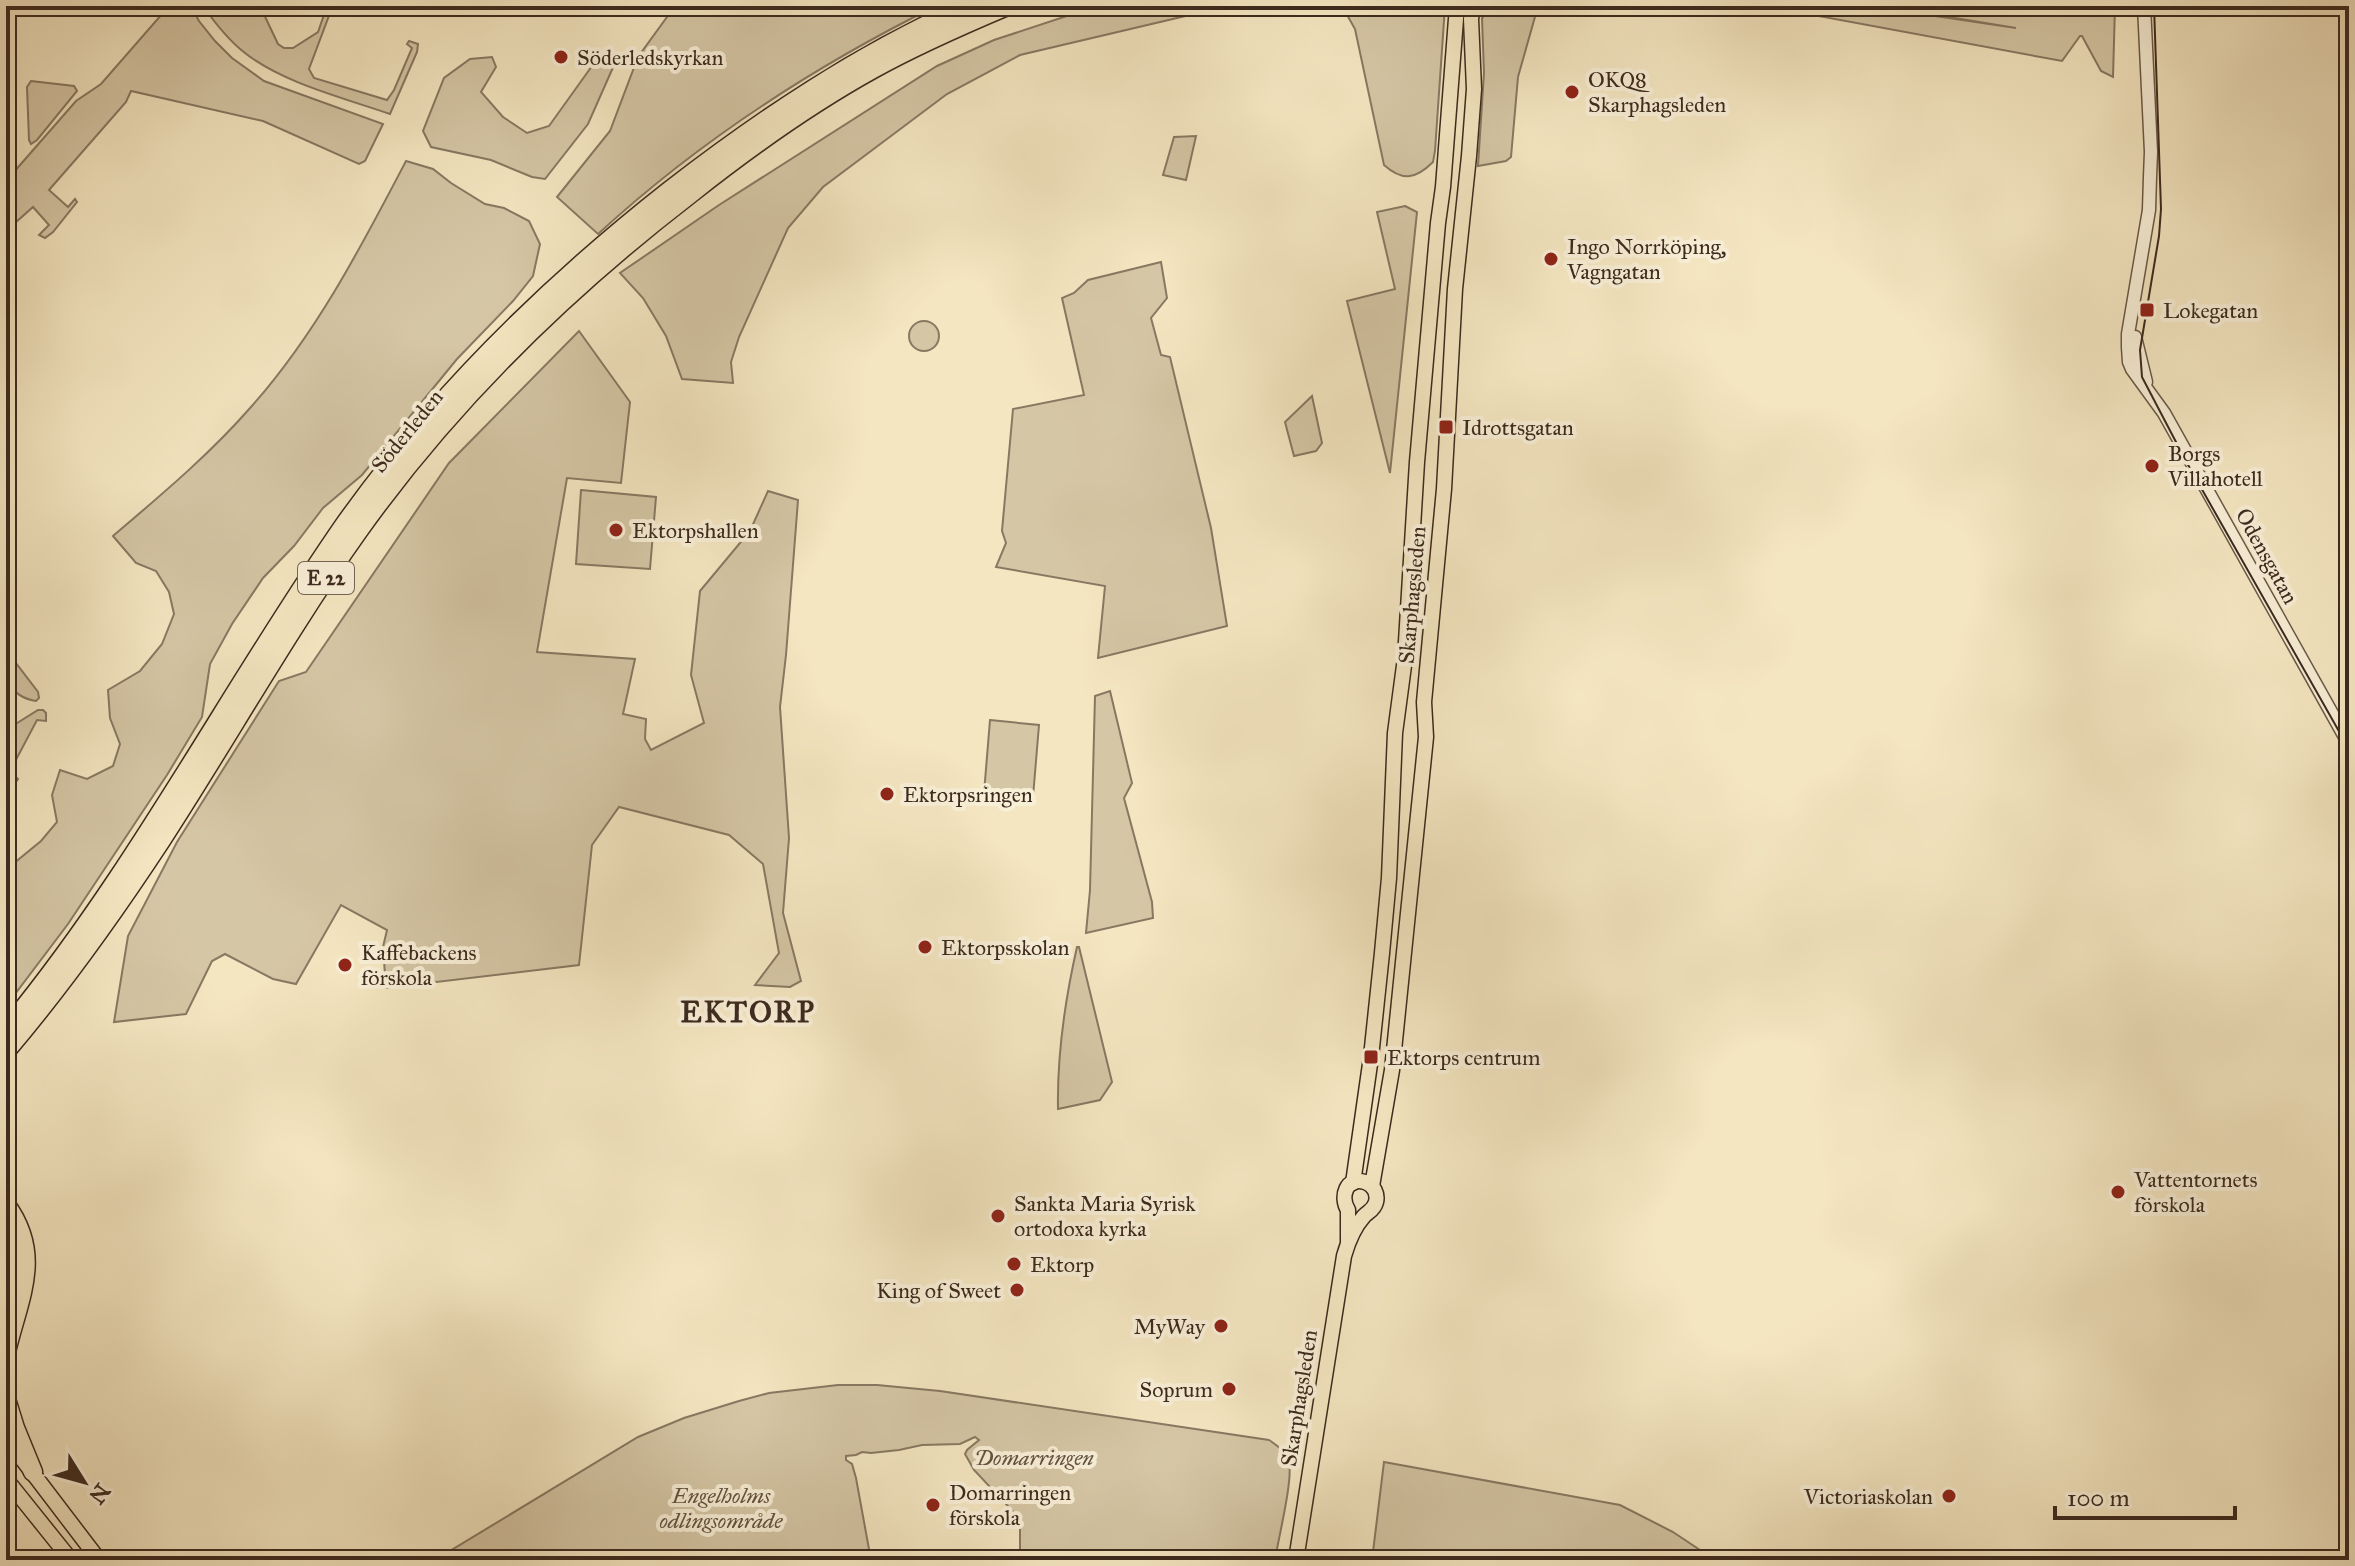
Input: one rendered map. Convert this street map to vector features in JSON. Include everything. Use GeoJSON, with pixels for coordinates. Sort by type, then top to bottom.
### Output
{"type":"FeatureCollection","features":[{"type":"Feature","properties":{"kind":"highway","name":"Söderleden"},"geometry":{"type":"LineString","coordinates":[[6,1030],[108,894],[348,520],[453,390],[569,274],[717,155],[830,77],[967,6]]}},
{"type":"Feature","properties":{"kind":"highway","name":"Söderleden"},"geometry":{"type":"LineString","coordinates":[[6,1051],[118,904],[318,590],[361,528],[465,397],[577,286],[654,221],[782,125],[875,68],[945,32],[1007,6]]}},
{"type":"Feature","properties":{"kind":"highway"},"geometry":{"type":"LineString","coordinates":[[6,1205],[19,1224],[27,1268],[6,1315]]}},
{"type":"Feature","properties":{"kind":"highway"},"geometry":{"type":"LineString","coordinates":[[6,1234],[12,1249],[15,1289],[6,1352]]}},
{"type":"Feature","properties":{"kind":"highway"},"geometry":{"type":"LineString","coordinates":[[6,1399],[33,1472]]}},
{"type":"Feature","properties":{"kind":"main road","name":"Skarphagsleden"},"geometry":{"type":"LineString","coordinates":[[1353,1183],[1384,938],[1395,733],[1405,658],[1417,462],[1457,6]]}},
{"type":"Feature","properties":{"kind":"main road","name":"Skarphagsleden"},"geometry":{"type":"LineString","coordinates":[[1372,1186],[1392,1070],[1426,737],[1424,702],[1444,489],[1454,305],[1474,89],[1473,6]]}},
{"type":"Feature","properties":{"kind":"main road"},"geometry":{"type":"LineString","coordinates":[[1363,1181],[1372,1186],[1377,1194],[1374,1207],[1365,1214],[1348,1210],[1344,1195],[1348,1186],[1363,1181]]}},
{"type":"Feature","properties":{"kind":"main road","name":"Skarphagsleden"},"geometry":{"type":"LineString","coordinates":[[1296,1560],[1348,1243],[1348,1210]]}},
{"type":"Feature","properties":{"kind":"main road","name":"Skarphagsleden"},"geometry":{"type":"LineString","coordinates":[[1348,1243],[1365,1214]]}},
{"type":"Feature","properties":{"kind":"main road"},"geometry":{"type":"LineString","coordinates":[[6,1438],[99,1560]]}},
{"type":"Feature","properties":{"kind":"main road"},"geometry":{"type":"LineString","coordinates":[[6,1479],[71,1560]]}},
{"type":"Feature","properties":{"kind":"street","name":"Odensgatan"},"geometry":{"type":"LineString","coordinates":[[2144,6],[2151,152],[2149,210],[2132,310],[2136,348],[2148,389],[2349,744]]}},
{"type":"Feature","properties":{"kind":"green space"},"geometry":{"type":"Polygon","coordinates":[[[169,6],[191,6],[215,41],[232,58],[264,81],[383,124],[365,161],[359,164],[263,121],[131,91],[126,102],[49,190],[68,207],[75,199],[77,202],[53,232],[45,238],[39,235],[49,225],[33,207],[6,231],[6,181],[76,101],[101,84],[169,6]]]}},
{"type":"Feature","properties":{"kind":"green space"},"geometry":{"type":"Polygon","coordinates":[[[203,6],[260,6],[278,44],[284,48],[293,48],[318,32],[325,12],[329,10],[309,69],[314,78],[387,100],[412,48],[407,44],[409,41],[418,44],[417,52],[390,114],[314,89],[260,64],[233,43],[203,6]]]}},
{"type":"Feature","properties":{"kind":"green space"},"geometry":{"type":"Polygon","coordinates":[[[675,6],[936,6],[846,54],[759,108],[676,168],[598,234],[557,197],[610,131],[638,57],[675,6]]]}},
{"type":"Feature","properties":{"kind":"green space"},"geometry":{"type":"Polygon","coordinates":[[[1097,6],[1228,6],[1020,55],[947,94],[823,187],[788,228],[739,337],[731,362],[733,383],[682,379],[666,336],[643,298],[620,273],[719,205],[937,66],[994,40],[1097,6]]]}},
{"type":"Feature","properties":{"kind":"green space"},"geometry":{"type":"Polygon","coordinates":[[[1342,6],[1445,6],[1433,162],[1414,175],[1397,174],[1384,165],[1355,29],[1342,6]]]}},
{"type":"Feature","properties":{"kind":"green space"},"geometry":{"type":"Polygon","coordinates":[[[1492,6],[1538,6],[1518,77],[1511,157],[1506,161],[1478,166],[1484,73],[1482,18],[1492,6]]]}},
{"type":"Feature","properties":{"kind":"green space"},"geometry":{"type":"Polygon","coordinates":[[[1764,6],[1868,6],[2016,28],[1881,6],[2115,6],[2113,77],[2101,71],[2082,36],[2062,61],[1764,6]]]}},
{"type":"Feature","properties":{"kind":"green space"},"geometry":{"type":"Polygon","coordinates":[[[492,57],[496,67],[481,92],[503,117],[527,133],[549,126],[597,59],[615,63],[588,124],[545,179],[532,177],[491,160],[431,147],[423,131],[444,78],[470,59],[492,57]]]}},
{"type":"Feature","properties":{"kind":"green space"},"geometry":{"type":"Polygon","coordinates":[[[31,81],[74,86],[77,91],[31,144],[27,87],[31,81]]]}},
{"type":"Feature","properties":{"kind":"green space"},"geometry":{"type":"Polygon","coordinates":[[[1196,136],[1186,180],[1163,175],[1174,137],[1196,136]]]}},
{"type":"Feature","properties":{"kind":"green space"},"geometry":{"type":"Polygon","coordinates":[[[406,161],[433,169],[485,204],[504,208],[529,221],[540,244],[533,276],[457,359],[362,475],[323,508],[294,546],[263,578],[210,664],[202,717],[68,924],[6,1006],[6,873],[57,822],[52,795],[60,770],[87,779],[113,766],[120,744],[110,718],[108,690],[140,671],[162,644],[174,614],[169,592],[156,571],[136,563],[113,536],[218,442],[274,379],[336,289],[406,161]]]}},
{"type":"Feature","properties":{"kind":"green space"},"geometry":{"type":"Polygon","coordinates":[[[1405,206],[1417,212],[1390,473],[1347,301],[1395,289],[1377,212],[1405,206]]]}},
{"type":"Feature","properties":{"kind":"green space"},"geometry":{"type":"Polygon","coordinates":[[[1161,262],[1167,298],[1151,318],[1161,355],[1170,357],[1211,528],[1227,626],[1098,658],[1105,586],[996,567],[1006,543],[1002,531],[1013,409],[1084,395],[1062,298],[1074,293],[1088,280],[1161,262]]]}},
{"type":"Feature","properties":{"kind":"green space"},"geometry":{"type":"Polygon","coordinates":[[[924,321],[935,325],[939,336],[935,347],[924,351],[913,347],[909,336],[913,325],[924,321]]]}},
{"type":"Feature","properties":{"kind":"green space"},"geometry":{"type":"Polygon","coordinates":[[[579,331],[630,402],[621,483],[567,478],[537,652],[635,659],[623,714],[646,719],[645,739],[651,750],[704,723],[691,675],[700,591],[750,531],[768,491],[798,500],[780,707],[789,838],[783,913],[801,981],[790,987],[755,985],[779,953],[763,864],[729,835],[619,807],[592,845],[579,965],[386,988],[383,947],[387,930],[341,905],[296,984],[273,979],[225,954],[212,961],[186,1014],[114,1022],[128,936],[177,842],[279,681],[306,672],[449,463],[579,331]]]}},
{"type":"Feature","properties":{"kind":"green space"},"geometry":{"type":"Polygon","coordinates":[[[1312,396],[1322,443],[1316,451],[1294,456],[1285,422],[1312,396]]]}},
{"type":"Feature","properties":{"kind":"green space","name":"Ektorpshallen"},"geometry":{"type":"Polygon","coordinates":[[[581,490],[656,497],[650,569],[576,564],[581,490]]]}},
{"type":"Feature","properties":{"kind":"green space"},"geometry":{"type":"Polygon","coordinates":[[[6,650],[38,692],[36,701],[13,689],[6,668],[6,650]]]}},
{"type":"Feature","properties":{"kind":"green space"},"geometry":{"type":"Polygon","coordinates":[[[1110,691],[1132,783],[1124,798],[1152,902],[1153,918],[1086,933],[1095,696],[1110,691]]]}},
{"type":"Feature","properties":{"kind":"green space"},"geometry":{"type":"Polygon","coordinates":[[[38,710],[46,713],[46,721],[37,720],[10,771],[18,779],[6,795],[6,730],[38,710]]]}},
{"type":"Feature","properties":{"kind":"green space"},"geometry":{"type":"Polygon","coordinates":[[[990,720],[1039,725],[1033,797],[984,793],[990,720]]]}},
{"type":"Feature","properties":{"kind":"green space"},"geometry":{"type":"Polygon","coordinates":[[[1077,947],[1112,1082],[1100,1100],[1058,1109],[1063,1028],[1077,947]]]}},
{"type":"Feature","properties":{"kind":"green space","name":"Domarringen"},"geometry":{"type":"Polygon","coordinates":[[[838,1385],[940,1391],[1269,1440],[1284,1453],[1290,1472],[1275,1560],[1020,1560],[1020,1519],[974,1470],[965,1454],[979,1440],[975,1437],[960,1444],[922,1445],[846,1456],[856,1478],[871,1560],[435,1560],[638,1437],[684,1418],[769,1393],[838,1385]]]}},
{"type":"Feature","properties":{"kind":"green space"},"geometry":{"type":"Polygon","coordinates":[[[1384,1462],[1620,1505],[1673,1532],[1715,1560],[1372,1560],[1384,1462]]]}},
{"type":"Feature","properties":{"kind":"tram line"},"geometry":{"type":"LineString","coordinates":[[2154,6],[2161,209],[2140,350],[2142,377],[2187,463],[2349,749]]}},
{"type":"Feature","properties":{"kind":"place","name":"Söderledskyrkan"},"geometry":{"type":"Point","coordinates":[561,57]}},
{"type":"Feature","properties":{"kind":"place","name":"OKQ8 Skarphagsleden"},"geometry":{"type":"Point","coordinates":[1572,92]}},
{"type":"Feature","properties":{"kind":"place","name":"Ingo Norrköping, Vagngatan"},"geometry":{"type":"Point","coordinates":[1551,259]}},
{"type":"Feature","properties":{"kind":"place","name":"Lokegatan"},"geometry":{"type":"Point","coordinates":[2147,310]}},
{"type":"Feature","properties":{"kind":"place","name":"Idrottsgatan"},"geometry":{"type":"Point","coordinates":[1446,427]}},
{"type":"Feature","properties":{"kind":"place","name":"Borgs Villahotell"},"geometry":{"type":"Point","coordinates":[2152,466]}},
{"type":"Feature","properties":{"kind":"place","name":"Ektorpshallen"},"geometry":{"type":"Point","coordinates":[616,530]}},
{"type":"Feature","properties":{"kind":"place","name":"Ektorpsringen"},"geometry":{"type":"Point","coordinates":[887,794]}},
{"type":"Feature","properties":{"kind":"place","name":"Ektorpsskolan"},"geometry":{"type":"Point","coordinates":[925,947]}},
{"type":"Feature","properties":{"kind":"place","name":"Kaffebackens förskola"},"geometry":{"type":"Point","coordinates":[345,965]}},
{"type":"Feature","properties":{"kind":"place","name":"Ektorps centrum"},"geometry":{"type":"Point","coordinates":[1371,1057]}},
{"type":"Feature","properties":{"kind":"place","name":"Vattentornets förskola"},"geometry":{"type":"Point","coordinates":[2118,1192]}},
{"type":"Feature","properties":{"kind":"place","name":"Sankta Maria Syrisk ortodoxa kyrka"},"geometry":{"type":"Point","coordinates":[998,1216]}},
{"type":"Feature","properties":{"kind":"place","name":"Ektorp"},"geometry":{"type":"Point","coordinates":[1014,1264]}},
{"type":"Feature","properties":{"kind":"place","name":"King of Sweet"},"geometry":{"type":"Point","coordinates":[1017,1290]}},
{"type":"Feature","properties":{"kind":"place","name":"MyWay"},"geometry":{"type":"Point","coordinates":[1221,1326]}},
{"type":"Feature","properties":{"kind":"place","name":"Soprum"},"geometry":{"type":"Point","coordinates":[1229,1389]}},
{"type":"Feature","properties":{"kind":"place","name":"Victoriaskolan"},"geometry":{"type":"Point","coordinates":[1949,1496]}},
{"type":"Feature","properties":{"kind":"place","name":"Domarringen förskola"},"geometry":{"type":"Point","coordinates":[933,1505]}},
{"type":"Feature","properties":{"kind":"district","name":"EKTORP"},"geometry":{"type":"Point","coordinates":[748,1012]}},
{"type":"Feature","properties":{"kind":"park label","name":"Engelholms odlingsområde"},"geometry":{"type":"Point","coordinates":[721,1508]}}]}
